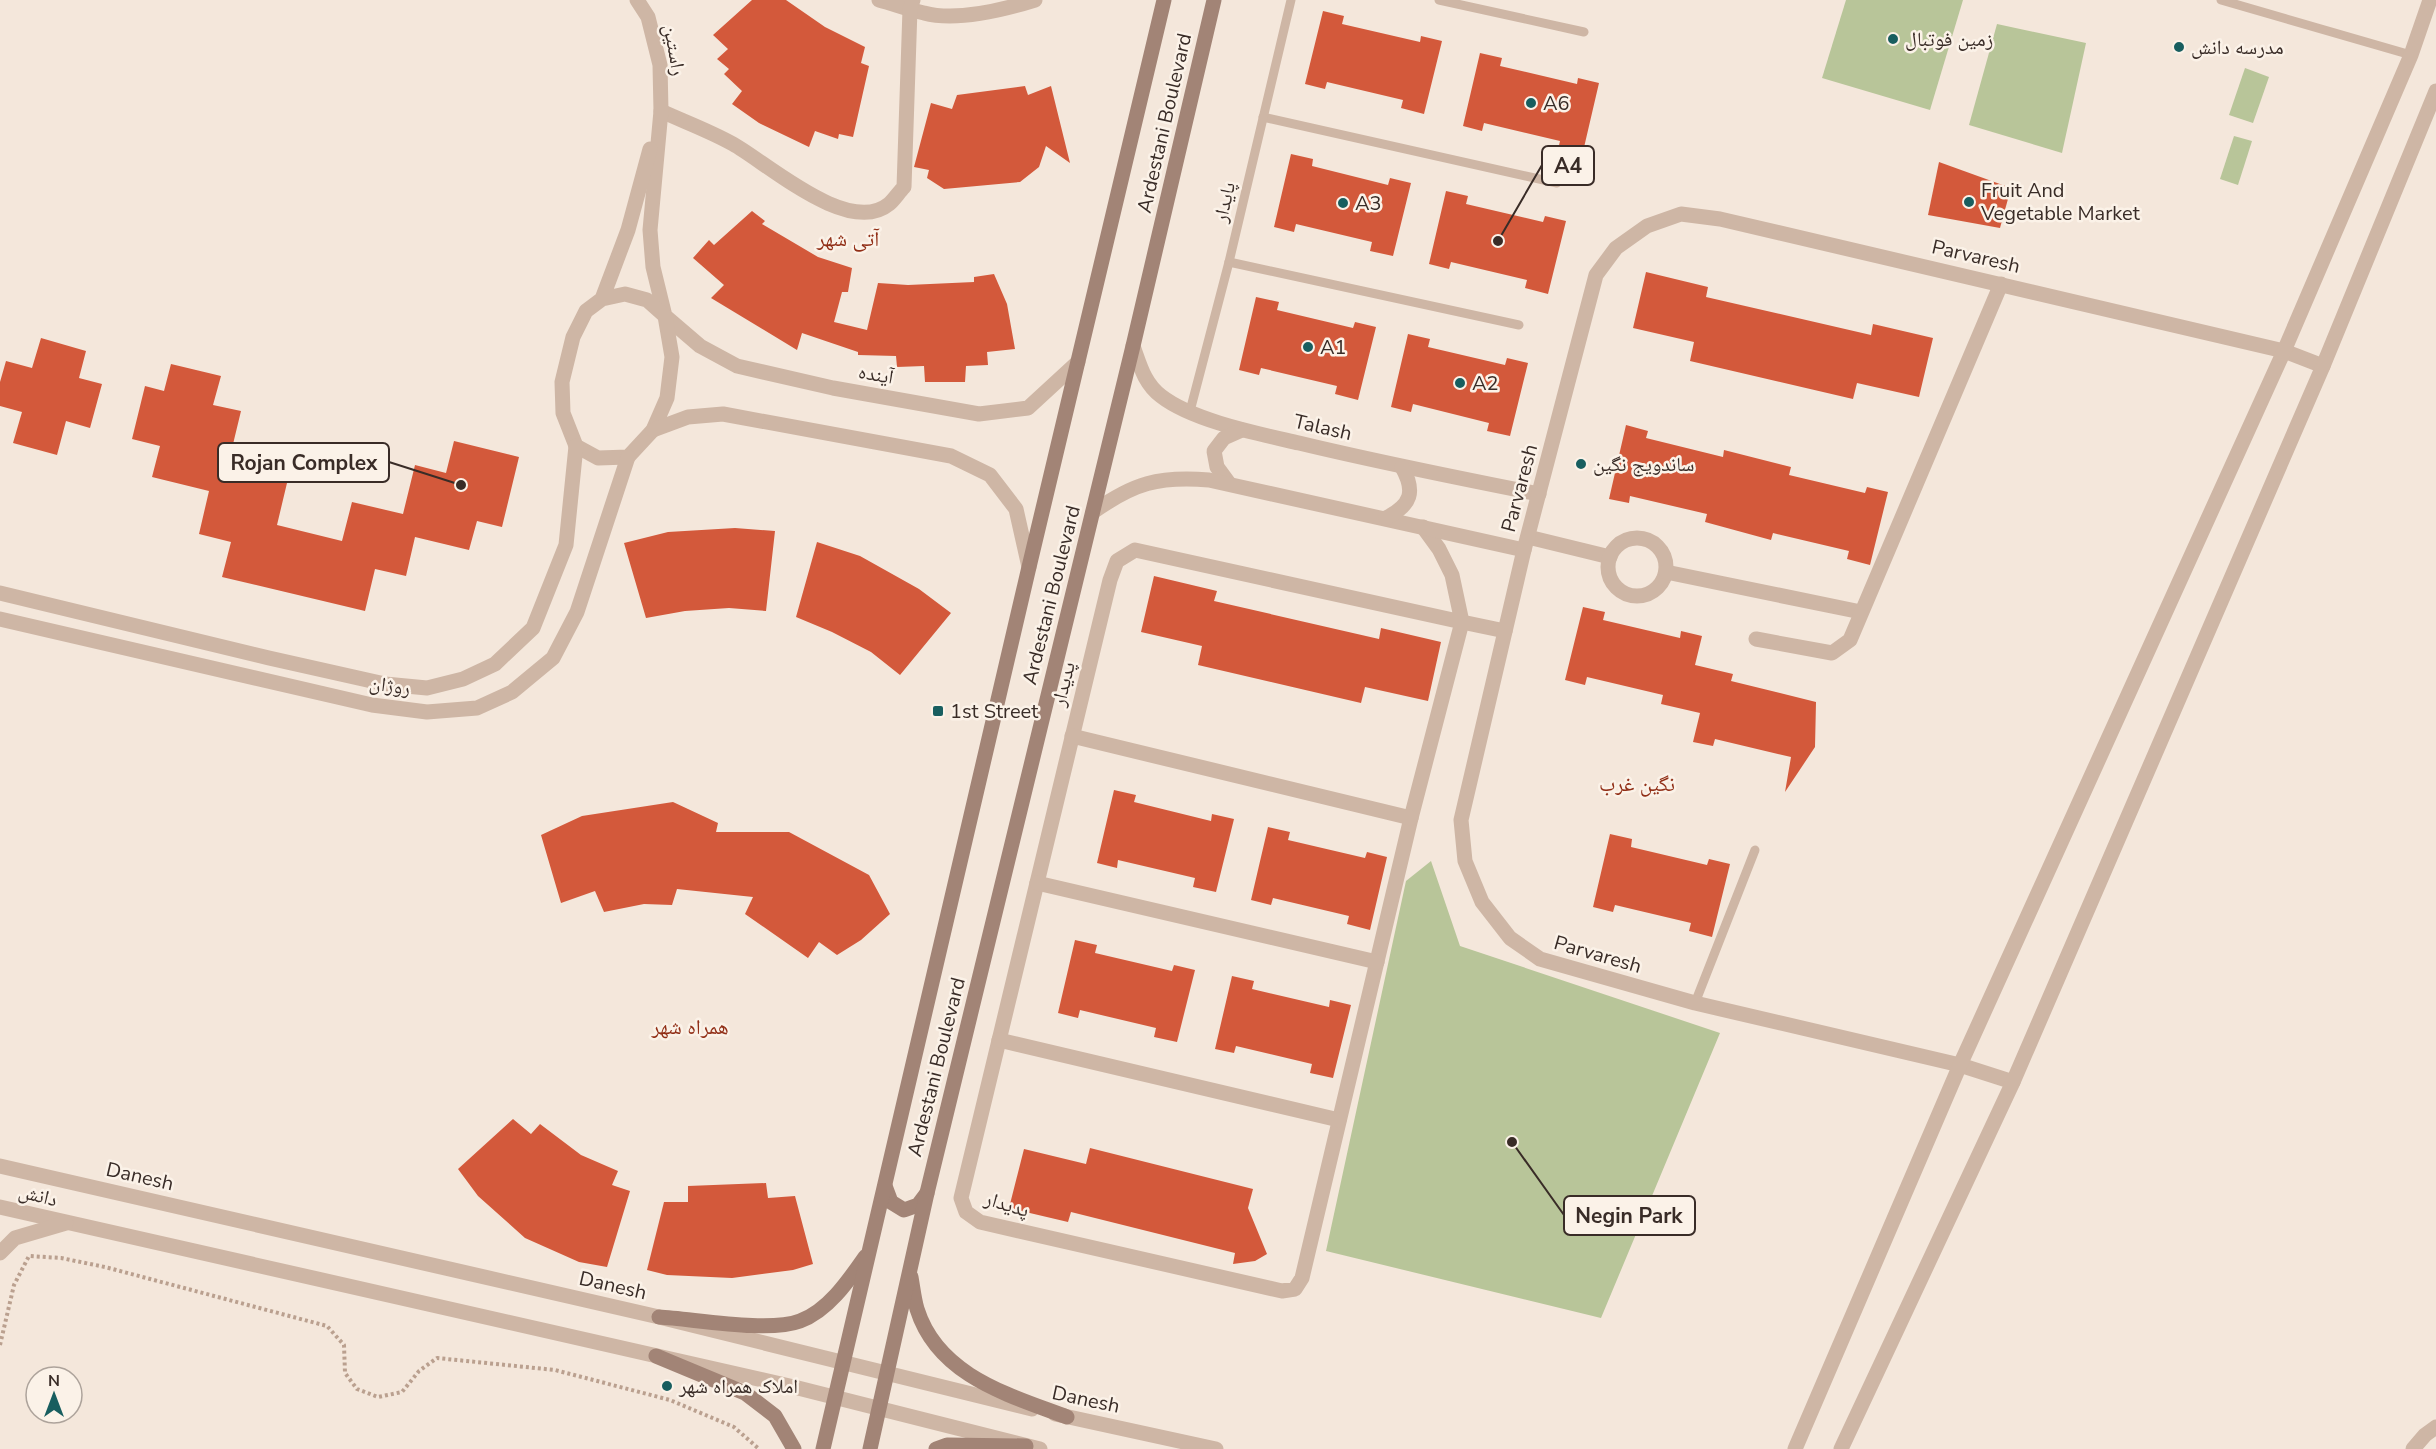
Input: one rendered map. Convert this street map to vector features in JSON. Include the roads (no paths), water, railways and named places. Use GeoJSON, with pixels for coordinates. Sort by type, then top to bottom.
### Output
{"type":"FeatureCollection","features":[{"type":"Feature","properties":{"kind":"main road","name":"Ardestani Boulevard"},"geometry":{"type":"LineString","coordinates":[[836,1397],[1029,567],[1164,0]]}},
{"type":"Feature","properties":{"kind":"main road","name":"Ardestani Boulevard"},"geometry":{"type":"LineString","coordinates":[[880,1408],[927,1193],[1133,346],[1214,0]]}},
{"type":"Feature","properties":{"kind":"main road"},"geometry":{"type":"LineString","coordinates":[[885,1186],[891,1202],[903,1210],[918,1205],[927,1193]]}},
{"type":"Feature","properties":{"kind":"main road"},"geometry":{"type":"LineString","coordinates":[[659,1317],[777,1326],[802,1321],[830,1301],[870,1250]]}},
{"type":"Feature","properties":{"kind":"main road"},"geometry":{"type":"LineString","coordinates":[[910,1271],[917,1310],[930,1337],[953,1365],[988,1386],[1067,1417]]}},
{"type":"Feature","properties":{"kind":"main road"},"geometry":{"type":"LineString","coordinates":[[656,1356],[745,1393],[775,1416],[794,1449]]}},
{"type":"Feature","properties":{"kind":"main road"},"geometry":{"type":"LineString","coordinates":[[823,1449],[836,1397]]}},
{"type":"Feature","properties":{"kind":"main road"},"geometry":{"type":"LineString","coordinates":[[870,1449],[880,1408]]}},
{"type":"Feature","properties":{"kind":"main road"},"geometry":{"type":"LineString","coordinates":[[936,1449],[947,1445],[1033,1447]]}},
{"type":"Feature","properties":{"kind":"street","name":"راستین"},"geometry":{"type":"LineString","coordinates":[[637,0],[648,17],[660,65],[661,111]]}},
{"type":"Feature","properties":{"kind":"street"},"geometry":{"type":"LineString","coordinates":[[879,0],[912,4],[926,14],[961,15],[1000,11],[1035,0]]}},
{"type":"Feature","properties":{"kind":"street"},"geometry":{"type":"LineString","coordinates":[[1795,1449],[1960,1065],[2284,351],[2411,55],[2430,0]]}},
{"type":"Feature","properties":{"kind":"street"},"geometry":{"type":"LineString","coordinates":[[661,111],[731,143],[774,170],[800,190],[837,208],[870,212],[888,206],[903,187],[912,4]]}},
{"type":"Feature","properties":{"kind":"street"},"geometry":{"type":"LineString","coordinates":[[1841,1449],[2013,1082],[2323,366],[2436,91]]}},
{"type":"Feature","properties":{"kind":"street"},"geometry":{"type":"LineString","coordinates":[[602,299],[628,230],[661,111]]}},
{"type":"Feature","properties":{"kind":"street"},"geometry":{"type":"LineString","coordinates":[[661,111],[650,230],[653,267],[665,316],[672,357],[667,398],[653,430],[628,457],[598,458],[576,446],[563,413],[562,381],[573,336],[586,311],[602,299],[625,294],[647,300],[665,316]]}},
{"type":"Feature","properties":{"kind":"street","name":"Parvaresh"},"geometry":{"type":"LineString","coordinates":[[2013,1082],[1960,1065],[1695,1003],[1540,959],[1510,938],[1482,902],[1465,861],[1461,820],[1526,544],[1596,275],[1616,248],[1647,226],[1682,214],[1720,219],[2284,351],[2323,366]]}},
{"type":"Feature","properties":{"kind":"street"},"geometry":{"type":"LineString","coordinates":[[1756,639],[1832,653],[1850,640],[2001,284]]}},
{"type":"Feature","properties":{"kind":"street","name":"آینده"},"geometry":{"type":"LineString","coordinates":[[665,316],[700,346],[737,366],[833,387],[979,414],[1028,408],[1078,362]]}},
{"type":"Feature","properties":{"kind":"street","name":"Talash"},"geometry":{"type":"LineString","coordinates":[[1133,346],[1144,378],[1162,397],[1190,411],[1242,430],[1402,467],[1539,494]]}},
{"type":"Feature","properties":{"kind":"street"},"geometry":{"type":"LineString","coordinates":[[653,430],[688,417],[723,414],[951,456],[990,475],[1016,509],[1029,567]]}},
{"type":"Feature","properties":{"kind":"street"},"geometry":{"type":"LineString","coordinates":[[1228,482],[1217,467],[1214,451],[1224,438],[1242,430]]}},
{"type":"Feature","properties":{"kind":"street","name":"روژان"},"geometry":{"type":"LineString","coordinates":[[0,592],[385,684],[427,688],[463,679],[495,664],[533,628],[566,545],[576,446]]}},
{"type":"Feature","properties":{"kind":"street","name":"روژان"},"geometry":{"type":"LineString","coordinates":[[0,619],[372,705],[427,712],[477,708],[512,692],[553,658],[577,612],[628,457]]}},
{"type":"Feature","properties":{"kind":"street"},"geometry":{"type":"LineString","coordinates":[[1386,518],[1400,510],[1410,497],[1411,482],[1402,467]]}},
{"type":"Feature","properties":{"kind":"street"},"geometry":{"type":"LineString","coordinates":[[1093,512],[1120,492],[1148,481],[1180,477],[1228,482],[1423,527],[1610,557]]}},
{"type":"Feature","properties":{"kind":"street","name":"پدیدار"},"geometry":{"type":"LineString","coordinates":[[1423,527],[1439,549],[1452,575],[1462,622],[1412,818],[1302,1278],[1294,1289],[1281,1291],[980,1222],[966,1212],[961,1198],[1110,579],[1117,561],[1135,550],[1462,622]]}},
{"type":"Feature","properties":{"kind":"street"},"geometry":{"type":"LineString","coordinates":[[1643,538],[1659,547],[1666,563],[1666,572],[1662,581],[1649,593],[1632,595],[1623,592],[1611,578],[1608,570],[1610,557],[1618,545],[1625,540],[1643,538]]}},
{"type":"Feature","properties":{"kind":"street"},"geometry":{"type":"LineString","coordinates":[[1666,572],[1861,612]]}},
{"type":"Feature","properties":{"kind":"street"},"geometry":{"type":"LineString","coordinates":[[1462,622],[1505,631]]}},
{"type":"Feature","properties":{"kind":"street"},"geometry":{"type":"LineString","coordinates":[[262,681],[269,658]]}},
{"type":"Feature","properties":{"kind":"street"},"geometry":{"type":"LineString","coordinates":[[1072,736],[1412,818]]}},
{"type":"Feature","properties":{"kind":"street"},"geometry":{"type":"LineString","coordinates":[[1037,883],[1377,962]]}},
{"type":"Feature","properties":{"kind":"street"},"geometry":{"type":"LineString","coordinates":[[999,1040],[1339,1120]]}},
{"type":"Feature","properties":{"kind":"street","name":"Danesh"},"geometry":{"type":"LineString","coordinates":[[0,1166],[659,1317],[887,1375],[1067,1417],[1216,1449]]}},
{"type":"Feature","properties":{"kind":"street","name":"دانش"},"geometry":{"type":"LineString","coordinates":[[0,1207],[66,1223]]}},
{"type":"Feature","properties":{"kind":"street"},"geometry":{"type":"LineString","coordinates":[[0,1253],[15,1238],[66,1223],[836,1397],[1033,1447]]}},
{"type":"Feature","properties":{"kind":"street"},"geometry":{"type":"LineString","coordinates":[[2413,1449],[2425,1435],[2436,1427]]}},
{"type":"Feature","properties":{"kind":"lane","name":"پایدار"},"geometry":{"type":"LineString","coordinates":[[1190,411],[1229,262],[1291,0]]}},
{"type":"Feature","properties":{"kind":"lane"},"geometry":{"type":"LineString","coordinates":[[1439,0],[1584,32]]}},
{"type":"Feature","properties":{"kind":"lane"},"geometry":{"type":"LineString","coordinates":[[2221,0],[2411,55]]}},
{"type":"Feature","properties":{"kind":"lane"},"geometry":{"type":"LineString","coordinates":[[1263,117],[1557,183]]}},
{"type":"Feature","properties":{"kind":"lane"},"geometry":{"type":"LineString","coordinates":[[1229,262],[1519,325]]}},
{"type":"Feature","properties":{"kind":"lane"},"geometry":{"type":"LineString","coordinates":[[1695,1003],[1755,850]]}},
{"type":"Feature","properties":{"kind":"place","name":"زمین فوتبال"},"geometry":{"type":"Point","coordinates":[1893,39]}},
{"type":"Feature","properties":{"kind":"place","name":"مدرسه دانش"},"geometry":{"type":"Point","coordinates":[2179,47]}},
{"type":"Feature","properties":{"kind":"place","name":"A6"},"geometry":{"type":"Point","coordinates":[1531,103]}},
{"type":"Feature","properties":{"kind":"place","name":"Fruit And Vegetable Market"},"geometry":{"type":"Point","coordinates":[1969,202]}},
{"type":"Feature","properties":{"kind":"place","name":"A3"},"geometry":{"type":"Point","coordinates":[1343,203]}},
{"type":"Feature","properties":{"kind":"place","name":"A4"},"geometry":{"type":"Point","coordinates":[1498,241]}},
{"type":"Feature","properties":{"kind":"place","name":"A1"},"geometry":{"type":"Point","coordinates":[1308,347]}},
{"type":"Feature","properties":{"kind":"place","name":"A2"},"geometry":{"type":"Point","coordinates":[1460,383]}},
{"type":"Feature","properties":{"kind":"place","name":"ساندویج نگین"},"geometry":{"type":"Point","coordinates":[1581,464]}},
{"type":"Feature","properties":{"kind":"place","name":"Rojan Complex"},"geometry":{"type":"Point","coordinates":[461,485]}},
{"type":"Feature","properties":{"kind":"place","name":"1st Street"},"geometry":{"type":"Point","coordinates":[938,711]}},
{"type":"Feature","properties":{"kind":"place","name":"Negin Park"},"geometry":{"type":"Point","coordinates":[1512,1142]}},
{"type":"Feature","properties":{"kind":"place","name":"املاک همراه شهر"},"geometry":{"type":"Point","coordinates":[667,1386]}},
{"type":"Feature","properties":{"kind":"district","name":"آتی شهر"},"geometry":{"type":"Point","coordinates":[848,239]}},
{"type":"Feature","properties":{"kind":"district","name":"نگین غرب"},"geometry":{"type":"Point","coordinates":[1637,784]}},
{"type":"Feature","properties":{"kind":"district","name":"همراه شهر"},"geometry":{"type":"Point","coordinates":[690,1027]}}]}
